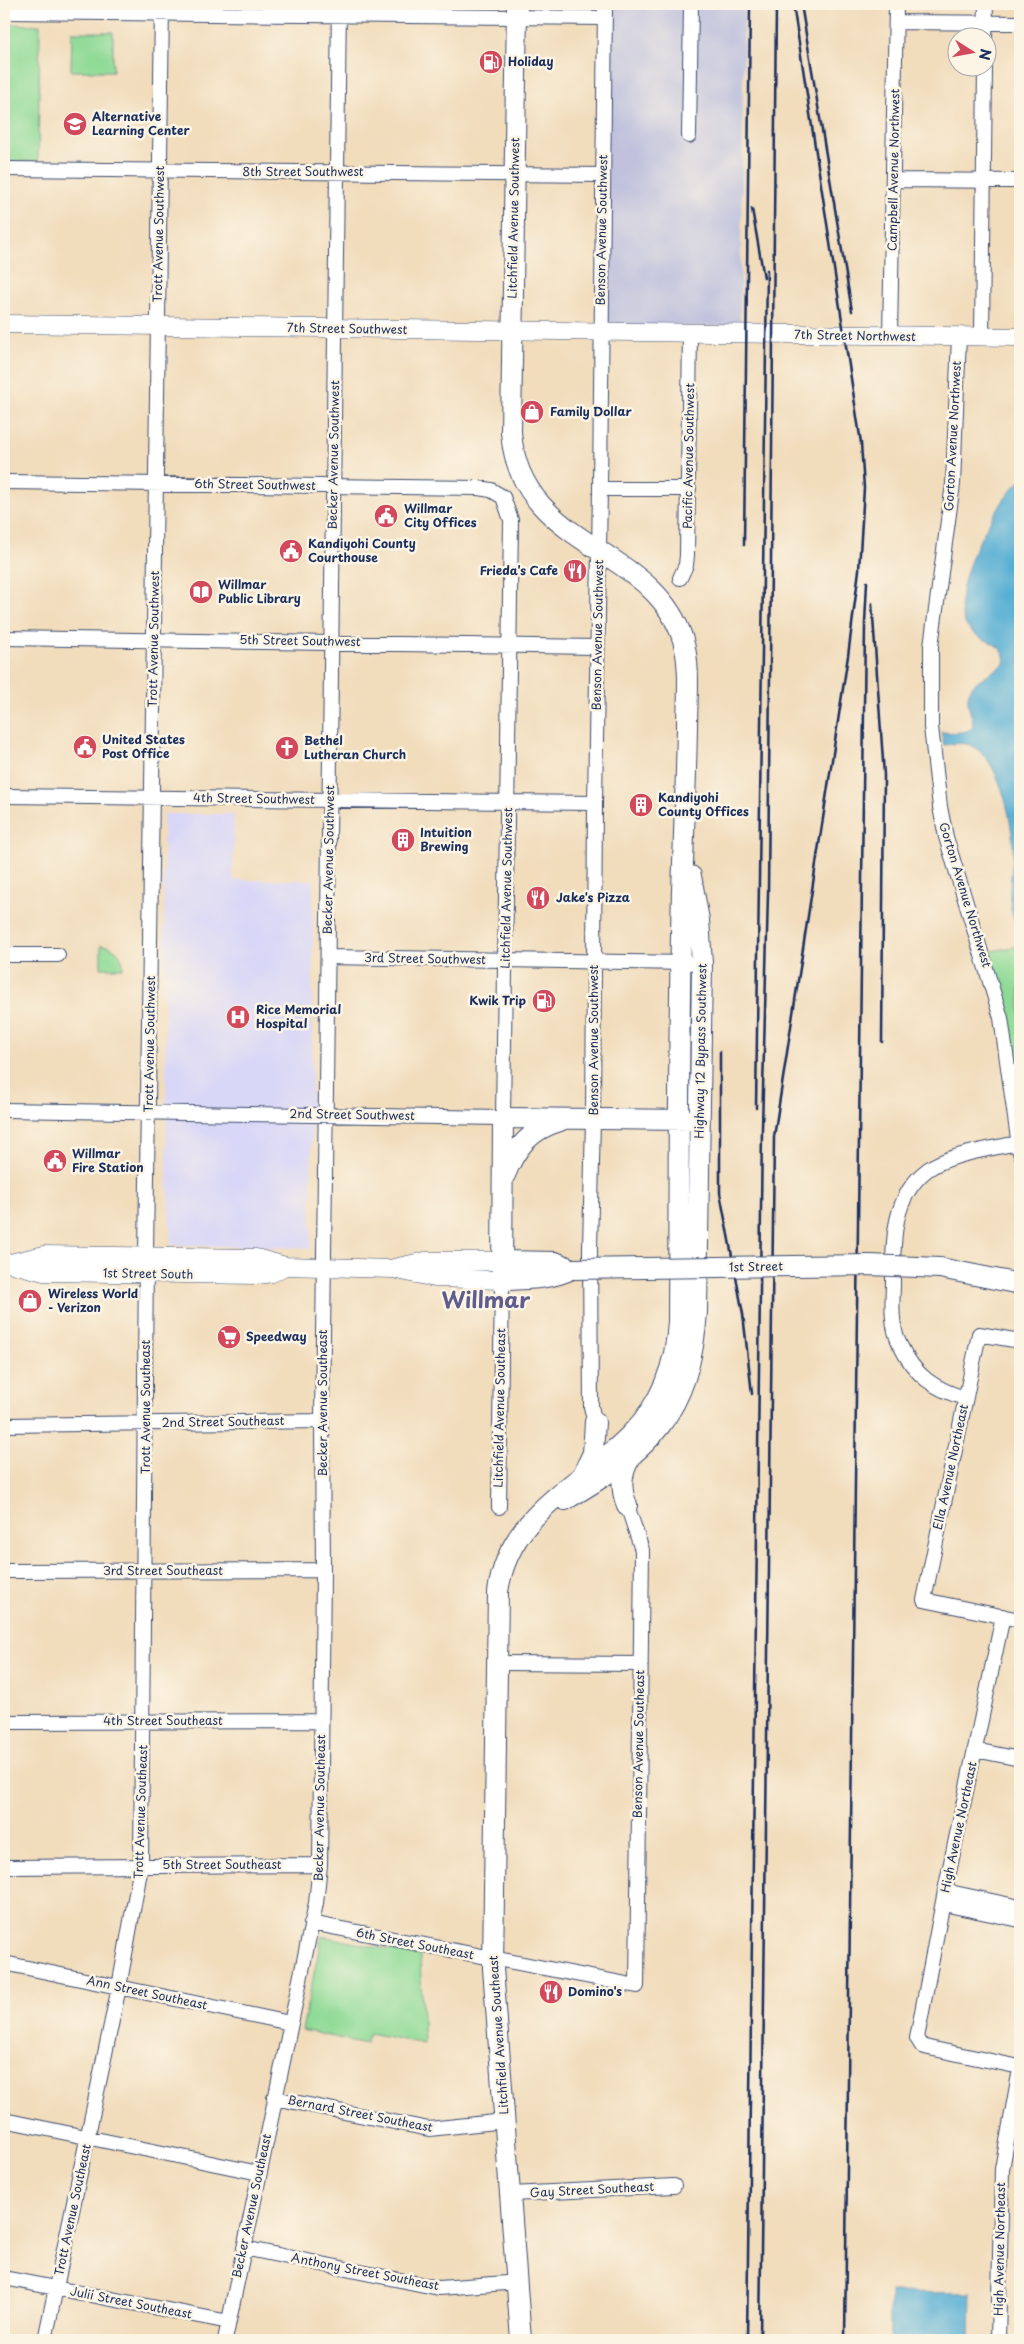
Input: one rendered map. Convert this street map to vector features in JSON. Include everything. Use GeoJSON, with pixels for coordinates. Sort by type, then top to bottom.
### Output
{"type":"FeatureCollection","features":[{"type":"Feature","properties":{"kind":"highway","name":"Litchfield Avenue Southwest"},"geometry":{"type":"LineString","coordinates":[[511,432],[517,11]]}},
{"type":"Feature","properties":{"kind":"highway","name":"Highway 12 Bypass Southwest"},"geometry":{"type":"LineString","coordinates":[[511,432],[515,462],[519,474],[535,499],[555,518],[639,580],[660,599],[675,623],[683,643],[688,682],[684,841],[692,963],[688,1261]]}},
{"type":"Feature","properties":{"kind":"highway","name":"Litchfield Avenue Southwest"},"geometry":{"type":"LineString","coordinates":[[502,1270],[503,1118]]}},
{"type":"Feature","properties":{"kind":"highway","name":"2nd Street Southwest"},"geometry":{"type":"LineString","coordinates":[[503,1118],[690,1120]]}},
{"type":"Feature","properties":{"kind":"highway"},"geometry":{"type":"LineString","coordinates":[[502,1189],[512,1158],[526,1139],[544,1126],[586,1118]]}},
{"type":"Feature","properties":{"kind":"highway"},"geometry":{"type":"LineString","coordinates":[[626,1505],[623,1494],[623,1475],[627,1464],[664,1421],[676,1402],[688,1375],[696,1331],[688,1261]]}},
{"type":"Feature","properties":{"kind":"highway","name":"Litchfield Avenue Southeast"},"geometry":{"type":"LineString","coordinates":[[521,2340],[493,1959],[496,1663],[497,1610],[500,1579],[507,1554],[513,1542],[552,1498],[630,1435],[655,1404],[671,1366],[688,1261]]}},
{"type":"Feature","properties":{"kind":"highway","name":"1st Street"},"geometry":{"type":"LineString","coordinates":[[502,1270],[543,1279],[556,1277],[581,1267],[870,1265],[940,1268]]}},
{"type":"Feature","properties":{"kind":"highway"},"geometry":{"type":"LineString","coordinates":[[940,1268],[1020,1269]]}},
{"type":"Feature","properties":{"kind":"highway"},"geometry":{"type":"LineString","coordinates":[[940,1268],[1020,1284]]}},
{"type":"Feature","properties":{"kind":"highway"},"geometry":{"type":"LineString","coordinates":[[595,1422],[601,1432],[611,1439],[616,1440],[630,1435]]}},
{"type":"Feature","properties":{"kind":"highway"},"geometry":{"type":"LineString","coordinates":[[584,1472],[593,1452],[595,1422]]}},
{"type":"Feature","properties":{"kind":"highway"},"geometry":{"type":"LineString","coordinates":[[532,1521],[592,1485],[633,1455]]}},
{"type":"Feature","properties":{"kind":"main road","name":"7th Street Southwest"},"geometry":{"type":"LineString","coordinates":[[4,324],[690,333]]}},
{"type":"Feature","properties":{"kind":"main road","name":"7th Street Northwest"},"geometry":{"type":"LineString","coordinates":[[690,333],[1020,337]]}},
{"type":"Feature","properties":{"kind":"main road","name":"1st Street South"},"geometry":{"type":"LineString","coordinates":[[7,1263],[44,1255],[146,1256],[256,1258],[285,1266],[393,1269],[435,1278],[502,1270]]}},
{"type":"Feature","properties":{"kind":"main road","name":"1st Street South"},"geometry":{"type":"LineString","coordinates":[[7,1263],[44,1272],[146,1274],[258,1275],[272,1273],[285,1266]]}},
{"type":"Feature","properties":{"kind":"street","name":"Benson Avenue Southwest"},"geometry":{"type":"LineString","coordinates":[[581,1267],[594,961],[596,647],[600,551],[600,333],[605,4]]}},
{"type":"Feature","properties":{"kind":"street"},"geometry":{"type":"LineString","coordinates":[[689,136],[691,4]]}},
{"type":"Feature","properties":{"kind":"street","name":"Campbell Avenue Northwest"},"geometry":{"type":"LineString","coordinates":[[890,336],[896,4]]}},
{"type":"Feature","properties":{"kind":"street"},"geometry":{"type":"LineString","coordinates":[[986,4],[986,28]]}},
{"type":"Feature","properties":{"kind":"street"},"geometry":{"type":"LineString","coordinates":[[4,12],[162,9],[517,11],[604,18]]}},
{"type":"Feature","properties":{"kind":"street","name":"Trott Avenue Southwest"},"geometry":{"type":"LineString","coordinates":[[146,1274],[162,9]]}},
{"type":"Feature","properties":{"kind":"street","name":"Becker Avenue Southwest"},"geometry":{"type":"LineString","coordinates":[[324,1267],[339,10]]}},
{"type":"Feature","properties":{"kind":"street"},"geometry":{"type":"LineString","coordinates":[[896,22],[1020,24]]}},
{"type":"Feature","properties":{"kind":"street"},"geometry":{"type":"LineString","coordinates":[[982,336],[985,78]]}},
{"type":"Feature","properties":{"kind":"street","name":"8th Street Southwest"},"geometry":{"type":"LineString","coordinates":[[4,169],[603,175]]}},
{"type":"Feature","properties":{"kind":"street"},"geometry":{"type":"LineString","coordinates":[[894,180],[1020,181]]}},
{"type":"Feature","properties":{"kind":"street","name":"Pacific Avenue Southwest"},"geometry":{"type":"LineString","coordinates":[[680,578],[686,564],[689,489],[690,333]]}},
{"type":"Feature","properties":{"kind":"street","name":"Gorton Avenue Northwest"},"geometry":{"type":"LineString","coordinates":[[959,336],[953,484],[930,646],[931,727],[940,807],[946,837],[1001,1018],[1019,1148]]}},
{"type":"Feature","properties":{"kind":"street","name":"6th Street Southwest"},"geometry":{"type":"LineString","coordinates":[[4,482],[478,488],[491,490],[503,497]]}},
{"type":"Feature","properties":{"kind":"street"},"geometry":{"type":"LineString","coordinates":[[600,489],[689,489]]}},
{"type":"Feature","properties":{"kind":"street","name":"Litchfield Avenue Southwest"},"geometry":{"type":"LineString","coordinates":[[503,497],[511,520],[503,1118]]}},
{"type":"Feature","properties":{"kind":"street","name":"5th Street Southwest"},"geometry":{"type":"LineString","coordinates":[[4,638],[510,644],[596,647]]}},
{"type":"Feature","properties":{"kind":"street","name":"4th Street Southwest"},"geometry":{"type":"LineString","coordinates":[[4,796],[595,803]]}},
{"type":"Feature","properties":{"kind":"street"},"geometry":{"type":"LineString","coordinates":[[4,955],[58,955]]}},
{"type":"Feature","properties":{"kind":"street","name":"3rd Street Southwest"},"geometry":{"type":"LineString","coordinates":[[328,957],[692,963]]}},
{"type":"Feature","properties":{"kind":"street","name":"2nd Street Southwest"},"geometry":{"type":"LineString","coordinates":[[4,1110],[503,1118]]}},
{"type":"Feature","properties":{"kind":"street"},"geometry":{"type":"LineString","coordinates":[[966,1398],[943,1392],[932,1386],[920,1374],[900,1345],[892,1318],[893,1234],[905,1197],[912,1185],[927,1170],[948,1160],[1019,1148]]}},
{"type":"Feature","properties":{"kind":"street","name":"Becker Avenue Southeast"},"geometry":{"type":"LineString","coordinates":[[225,2340],[317,1894],[320,1865],[324,1267]]}},
{"type":"Feature","properties":{"kind":"street"},"geometry":{"type":"LineString","coordinates":[[581,1267],[591,1407],[595,1422]]}},
{"type":"Feature","properties":{"kind":"street","name":"Litchfield Avenue Southeast"},"geometry":{"type":"LineString","coordinates":[[498,1507],[502,1270]]}},
{"type":"Feature","properties":{"kind":"street","name":"Trott Avenue Southeast"},"geometry":{"type":"LineString","coordinates":[[45,2340],[89,2138],[141,1866],[144,1720],[146,1274]]}},
{"type":"Feature","properties":{"kind":"street","name":"Ella Avenue Northeast"},"geometry":{"type":"LineString","coordinates":[[1003,1616],[924,1600],[979,1334],[1020,1341]]}},
{"type":"Feature","properties":{"kind":"street","name":"2nd Street Southeast"},"geometry":{"type":"LineString","coordinates":[[4,1425],[322,1421]]}},
{"type":"Feature","properties":{"kind":"street","name":"Benson Avenue Southeast"},"geometry":{"type":"LineString","coordinates":[[626,1505],[640,1536],[642,1550],[637,1986]]}},
{"type":"Feature","properties":{"kind":"street","name":"3rd Street Southeast"},"geometry":{"type":"LineString","coordinates":[[4,1571],[323,1570]]}},
{"type":"Feature","properties":{"kind":"street"},"geometry":{"type":"LineString","coordinates":[[1003,1616],[1020,1620]]}},
{"type":"Feature","properties":{"kind":"street","name":"High Avenue Northeast"},"geometry":{"type":"LineString","coordinates":[[998,2340],[1002,2170],[1020,2068],[922,2046],[917,2038],[944,1897],[1003,1616]]}},
{"type":"Feature","properties":{"kind":"street"},"geometry":{"type":"LineString","coordinates":[[496,1663],[640,1664]]}},
{"type":"Feature","properties":{"kind":"street","name":"4th Street Southeast"},"geometry":{"type":"LineString","coordinates":[[4,1722],[144,1720],[321,1721]]}},
{"type":"Feature","properties":{"kind":"street"},"geometry":{"type":"LineString","coordinates":[[975,1750],[1020,1760]]}},
{"type":"Feature","properties":{"kind":"street","name":"5th Street Southeast"},"geometry":{"type":"LineString","coordinates":[[4,1867],[320,1865]]}},
{"type":"Feature","properties":{"kind":"street"},"geometry":{"type":"LineString","coordinates":[[944,1897],[1020,1907]]}},
{"type":"Feature","properties":{"kind":"street"},"geometry":{"type":"LineString","coordinates":[[944,1897],[1020,1920]]}},
{"type":"Feature","properties":{"kind":"street","name":"6th Street Southeast"},"geometry":{"type":"LineString","coordinates":[[311,1923],[637,1986]]}},
{"type":"Feature","properties":{"kind":"street","name":"Ann Street Southeast"},"geometry":{"type":"LineString","coordinates":[[4,1963],[290,2022]]}},
{"type":"Feature","properties":{"kind":"street","name":"Bernard Street Southeast"},"geometry":{"type":"LineString","coordinates":[[274,2098],[432,2129],[505,2121]]}},
{"type":"Feature","properties":{"kind":"street"},"geometry":{"type":"LineString","coordinates":[[4,2120],[259,2173]]}},
{"type":"Feature","properties":{"kind":"street","name":"Gay Street Southeast"},"geometry":{"type":"LineString","coordinates":[[511,2194],[674,2186]]}},
{"type":"Feature","properties":{"kind":"street","name":"Anthony Street Southeast"},"geometry":{"type":"LineString","coordinates":[[244,2248],[439,2288],[518,2282]]}},
{"type":"Feature","properties":{"kind":"street","name":"Julii Street Southeast"},"geometry":{"type":"LineString","coordinates":[[4,2278],[229,2322]]}},
{"type":"Feature","properties":{"kind":"shaded area"},"geometry":{"type":"Polygon","coordinates":[[[604,4],[744,4],[740,326],[605,327],[604,4]]]}},
{"type":"Feature","properties":{"kind":"shaded area","name":"Rice Memorial Hospital"},"geometry":{"type":"Polygon","coordinates":[[[163,814],[234,814],[233,880],[313,880],[311,1248],[171,1245],[167,1174],[163,814]]]}},
{"type":"Feature","properties":{"kind":"green space"},"geometry":{"type":"Polygon","coordinates":[[[4,24],[40,25],[38,162],[4,162],[4,24]]]}},
{"type":"Feature","properties":{"kind":"green space"},"geometry":{"type":"Polygon","coordinates":[[[72,32],[113,32],[113,71],[71,71],[72,32]]]}},
{"type":"Feature","properties":{"kind":"green space"},"geometry":{"type":"Polygon","coordinates":[[[101,945],[114,949],[120,955],[123,968],[101,968],[101,945]]]}},
{"type":"Feature","properties":{"kind":"green space"},"geometry":{"type":"Polygon","coordinates":[[[1020,946],[1020,1075],[991,951],[1020,946]]]}},
{"type":"Feature","properties":{"kind":"green space"},"geometry":{"type":"Polygon","coordinates":[[[322,1936],[420,1956],[424,2044],[369,2033],[366,2044],[302,2030],[322,1936]]]}},
{"type":"Feature","properties":{"kind":"water"},"geometry":{"type":"Polygon","coordinates":[[[1020,481],[1020,929],[1011,909],[1010,888],[1013,844],[1010,818],[1002,788],[989,762],[980,752],[967,744],[944,745],[941,732],[958,732],[972,727],[973,722],[968,699],[970,690],[976,682],[1004,664],[1002,650],[977,636],[966,625],[961,610],[962,591],[967,571],[986,528],[998,508],[1020,481]]]}},
{"type":"Feature","properties":{"kind":"water"},"geometry":{"type":"Polygon","coordinates":[[[890,2292],[971,2293],[970,2340],[890,2340],[890,2292]]]}},
{"type":"Feature","properties":{"kind":"railway"},"geometry":{"type":"LineString","coordinates":[[744,545],[750,4]]}},
{"type":"Feature","properties":{"kind":"railway"},"geometry":{"type":"LineString","coordinates":[[747,2340],[762,1128],[768,894],[776,4]]}},
{"type":"Feature","properties":{"kind":"railway"},"geometry":{"type":"LineString","coordinates":[[760,2340],[774,1137],[848,656],[859,570],[864,488],[861,443],[793,4]]}},
{"type":"Feature","properties":{"kind":"railway"},"geometry":{"type":"LineString","coordinates":[[801,4],[852,311]]}},
{"type":"Feature","properties":{"kind":"railway"},"geometry":{"type":"LineString","coordinates":[[752,209],[764,278]]}},
{"type":"Feature","properties":{"kind":"railway"},"geometry":{"type":"LineString","coordinates":[[756,1108],[767,270]]}},
{"type":"Feature","properties":{"kind":"railway"},"geometry":{"type":"LineString","coordinates":[[845,2340],[867,582]]}},
{"type":"Feature","properties":{"kind":"railway"},"geometry":{"type":"LineString","coordinates":[[872,603],[884,775],[882,1042]]}},
{"type":"Feature","properties":{"kind":"railway"},"geometry":{"type":"LineString","coordinates":[[720,1052],[720,1193],[743,1314],[752,1394]]}},
{"type":"Feature","properties":{"kind":"place","name":"Holiday"},"geometry":{"type":"Point","coordinates":[491,62]}},
{"type":"Feature","properties":{"kind":"place","name":"Alternative Learning Center"},"geometry":{"type":"Point","coordinates":[75,124]}},
{"type":"Feature","properties":{"kind":"place","name":"Family Dollar"},"geometry":{"type":"Point","coordinates":[532,412]}},
{"type":"Feature","properties":{"kind":"place","name":"Willmar City Offices"},"geometry":{"type":"Point","coordinates":[386,516]}},
{"type":"Feature","properties":{"kind":"place","name":"Kandiyohi County Courthouse"},"geometry":{"type":"Point","coordinates":[291,551]}},
{"type":"Feature","properties":{"kind":"place","name":"Frieda's Cafe"},"geometry":{"type":"Point","coordinates":[575,571]}},
{"type":"Feature","properties":{"kind":"place","name":"Willmar Public Library"},"geometry":{"type":"Point","coordinates":[201,592]}},
{"type":"Feature","properties":{"kind":"place","name":"United States Post Office"},"geometry":{"type":"Point","coordinates":[85,747]}},
{"type":"Feature","properties":{"kind":"place","name":"Bethel Lutheran Church"},"geometry":{"type":"Point","coordinates":[287,748]}},
{"type":"Feature","properties":{"kind":"place","name":"Kandiyohi County Offices"},"geometry":{"type":"Point","coordinates":[641,805]}},
{"type":"Feature","properties":{"kind":"place","name":"Intuition Brewing"},"geometry":{"type":"Point","coordinates":[403,840]}},
{"type":"Feature","properties":{"kind":"place","name":"Jake's Pizza"},"geometry":{"type":"Point","coordinates":[538,898]}},
{"type":"Feature","properties":{"kind":"place","name":"Kwik Trip"},"geometry":{"type":"Point","coordinates":[544,1001]}},
{"type":"Feature","properties":{"kind":"place","name":"Rice Memorial Hospital"},"geometry":{"type":"Point","coordinates":[238,1017]}},
{"type":"Feature","properties":{"kind":"place","name":"Willmar Fire Station"},"geometry":{"type":"Point","coordinates":[55,1161]}},
{"type":"Feature","properties":{"kind":"place","name":"Wireless World - Verizon"},"geometry":{"type":"Point","coordinates":[30,1301]}},
{"type":"Feature","properties":{"kind":"place","name":"Speedway"},"geometry":{"type":"Point","coordinates":[229,1337]}},
{"type":"Feature","properties":{"kind":"place","name":"Domino's"},"geometry":{"type":"Point","coordinates":[551,1992]}},
{"type":"Feature","properties":{"kind":"district","name":"Willmar"},"geometry":{"type":"Point","coordinates":[486,1300]}}]}
